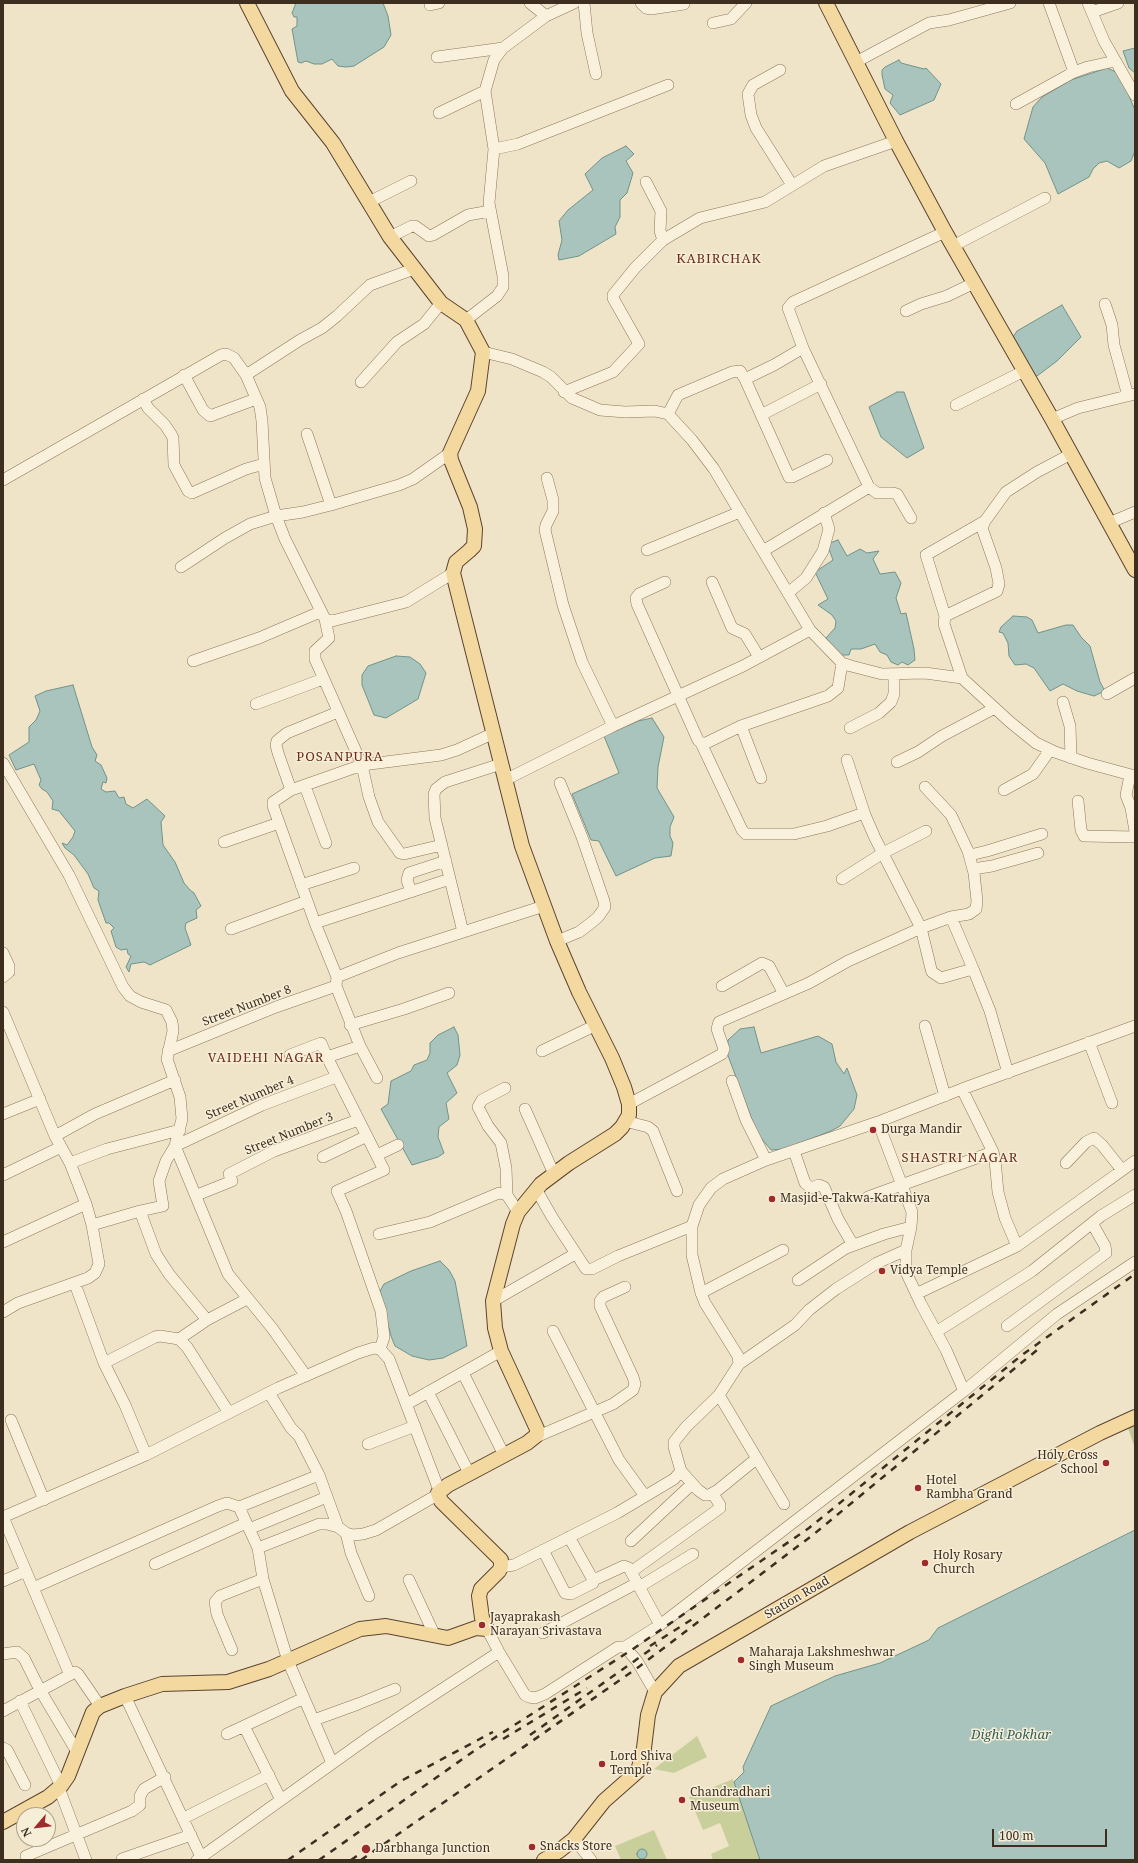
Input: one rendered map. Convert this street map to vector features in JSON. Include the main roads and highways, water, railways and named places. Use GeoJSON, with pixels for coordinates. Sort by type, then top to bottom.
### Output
{"type":"FeatureCollection","features":[{"type":"Feature","properties":{"kind":"main road"},"geometry":{"type":"LineString","coordinates":[[3,1822],[48,1797],[60,1787],[68,1776],[93,1712],[100,1706],[162,1684],[228,1682],[269,1669],[347,1634],[375,1627],[386,1626],[448,1638],[482,1625],[479,1596],[481,1589],[501,1567],[501,1560],[441,1501],[438,1492],[469,1473],[536,1437],[537,1429],[501,1351],[495,1328],[493,1301],[513,1224],[518,1212],[536,1189],[554,1174],[615,1134],[629,1115],[624,1087],[557,941],[522,846],[453,573],[456,562],[474,546],[475,529],[470,507],[451,460],[450,452],[478,391],[483,352],[466,320],[441,303],[390,237],[333,143],[292,91],[247,3]]}},
{"type":"Feature","properties":{"kind":"main road"},"geometry":{"type":"LineString","coordinates":[[826,3],[896,141],[945,232],[1052,419],[1135,570]]}},
{"type":"Feature","properties":{"kind":"main road","name":"Station Road"},"geometry":{"type":"LineString","coordinates":[[551,1859],[574,1839],[604,1801],[638,1771],[644,1748],[648,1715],[655,1692],[679,1666],[910,1532],[1100,1433],[1135,1417]]}},
{"type":"Feature","properties":{"kind":"water"},"geometry":{"type":"Polygon","coordinates":[[[296,3],[383,3],[388,16],[391,35],[384,47],[354,66],[338,66],[332,59],[322,64],[314,64],[306,61],[301,63],[298,62],[292,29],[297,26],[297,17],[294,17],[292,13],[296,3]]]}},
{"type":"Feature","properties":{"kind":"water"},"geometry":{"type":"Polygon","coordinates":[[[1135,48],[1135,73],[1129,68],[1123,51],[1135,48]]]}},
{"type":"Feature","properties":{"kind":"water"},"geometry":{"type":"Polygon","coordinates":[[[899,60],[901,63],[924,69],[926,68],[941,84],[934,100],[900,115],[890,103],[893,95],[885,89],[882,75],[882,70],[885,67],[899,60]]]}},
{"type":"Feature","properties":{"kind":"water"},"geometry":{"type":"Polygon","coordinates":[[[1107,68],[1116,72],[1126,89],[1135,110],[1135,151],[1131,161],[1119,168],[1107,161],[1099,163],[1093,169],[1089,177],[1058,194],[1045,163],[1024,139],[1033,107],[1042,97],[1071,80],[1107,68]]]}},
{"type":"Feature","properties":{"kind":"water"},"geometry":{"type":"Polygon","coordinates":[[[626,146],[634,154],[626,161],[633,173],[627,193],[620,200],[620,217],[615,227],[616,234],[579,256],[559,260],[558,255],[562,240],[559,221],[568,210],[593,190],[585,174],[602,158],[626,146]]]}},
{"type":"Feature","properties":{"kind":"water"},"geometry":{"type":"Polygon","coordinates":[[[1062,305],[1081,337],[1057,361],[1037,376],[1029,375],[1013,337],[1017,331],[1062,305]]]}},
{"type":"Feature","properties":{"kind":"water"},"geometry":{"type":"Polygon","coordinates":[[[897,392],[904,392],[924,448],[907,458],[881,437],[869,407],[897,392]]]}},
{"type":"Feature","properties":{"kind":"water"},"geometry":{"type":"Polygon","coordinates":[[[838,540],[847,556],[860,549],[867,553],[879,551],[873,559],[880,574],[895,572],[901,583],[896,598],[901,614],[906,613],[914,649],[915,660],[908,665],[902,662],[898,665],[891,662],[887,655],[880,652],[875,644],[861,649],[851,649],[849,655],[837,655],[826,638],[835,628],[836,621],[832,615],[818,605],[828,599],[815,572],[833,560],[827,544],[838,540]]]}},
{"type":"Feature","properties":{"kind":"water"},"geometry":{"type":"Polygon","coordinates":[[[1013,616],[1027,617],[1032,620],[1038,633],[1066,625],[1073,625],[1081,637],[1090,646],[1100,682],[1105,691],[1094,696],[1077,691],[1063,684],[1050,691],[1034,668],[1026,664],[1015,665],[1009,656],[1008,643],[1003,633],[999,632],[1001,627],[1013,616]]]}},
{"type":"Feature","properties":{"kind":"water"},"geometry":{"type":"Polygon","coordinates":[[[396,656],[410,657],[420,664],[426,673],[418,699],[386,718],[374,715],[362,685],[362,675],[368,666],[396,656]]]}},
{"type":"Feature","properties":{"kind":"water"},"geometry":{"type":"Polygon","coordinates":[[[73,685],[92,747],[97,755],[95,761],[101,765],[107,778],[106,783],[103,782],[101,789],[106,792],[115,791],[119,798],[124,797],[126,804],[133,808],[147,799],[165,816],[161,822],[163,845],[175,862],[184,883],[194,893],[201,906],[196,910],[197,918],[186,923],[185,928],[191,945],[150,965],[144,962],[131,964],[129,972],[126,967],[131,956],[128,954],[127,949],[121,950],[116,947],[111,931],[114,928],[109,923],[106,923],[98,900],[99,891],[94,888],[88,874],[74,855],[65,848],[62,843],[67,845],[73,837],[75,831],[59,811],[52,809],[53,801],[47,792],[39,785],[41,780],[34,764],[16,770],[9,755],[29,742],[29,727],[36,720],[40,711],[35,696],[46,691],[73,685]]]}},
{"type":"Feature","properties":{"kind":"water"},"geometry":{"type":"Polygon","coordinates":[[[652,718],[664,737],[658,767],[657,788],[674,817],[670,827],[670,836],[673,843],[671,856],[655,858],[616,876],[599,841],[591,840],[572,794],[619,773],[604,736],[638,721],[652,718]]]}},
{"type":"Feature","properties":{"kind":"water"},"geometry":{"type":"Polygon","coordinates":[[[454,1027],[458,1035],[460,1055],[457,1065],[447,1073],[457,1093],[446,1103],[449,1119],[439,1127],[438,1137],[444,1153],[438,1157],[412,1165],[381,1109],[388,1104],[391,1081],[411,1071],[414,1065],[427,1060],[430,1053],[430,1043],[438,1035],[454,1027]]]}},
{"type":"Feature","properties":{"kind":"water"},"geometry":{"type":"Polygon","coordinates":[[[754,1027],[761,1053],[818,1036],[832,1044],[836,1062],[844,1074],[847,1068],[857,1095],[854,1109],[840,1126],[831,1131],[784,1149],[771,1150],[757,1133],[727,1053],[728,1040],[740,1029],[754,1027]]]}},
{"type":"Feature","properties":{"kind":"water"},"geometry":{"type":"Polygon","coordinates":[[[440,1261],[449,1270],[455,1281],[467,1346],[443,1358],[429,1360],[412,1356],[395,1346],[391,1336],[380,1291],[384,1284],[411,1271],[440,1261]]]}},
{"type":"Feature","properties":{"kind":"water","name":"Dighi Pokhar"},"geometry":{"type":"Polygon","coordinates":[[[1135,1530],[1135,1860],[760,1860],[734,1782],[744,1772],[743,1767],[771,1706],[835,1676],[880,1663],[929,1640],[938,1628],[1135,1530]]]}},
{"type":"Feature","properties":{"kind":"water"},"geometry":{"type":"Polygon","coordinates":[[[640,1849],[644,1849],[646,1850],[646,1858],[640,1859],[637,1856],[637,1852],[640,1849]]]}},
{"type":"Feature","properties":{"kind":"railway"},"geometry":{"type":"LineString","coordinates":[[319,1860],[474,1751],[630,1651],[809,1528],[1022,1355],[1135,1274]]}},
{"type":"Feature","properties":{"kind":"railway"},"geometry":{"type":"LineString","coordinates":[[361,1860],[640,1666],[814,1534],[1037,1350]]}},
{"type":"Feature","properties":{"kind":"railway"},"geometry":{"type":"LineString","coordinates":[[650,1646],[694,1618]]}},
{"type":"Feature","properties":{"kind":"railway"},"geometry":{"type":"LineString","coordinates":[[530,1735],[657,1645]]}},
{"type":"Feature","properties":{"kind":"railway"},"geometry":{"type":"LineString","coordinates":[[503,1739],[587,1688]]}},
{"type":"Feature","properties":{"kind":"railway"},"geometry":{"type":"LineString","coordinates":[[288,1860],[401,1781],[493,1732]]}},
{"type":"Feature","properties":{"kind":"railway"},"geometry":{"type":"LineString","coordinates":[[351,1860],[364,1851]]}},
{"type":"Feature","properties":{"kind":"place","name":"Durga Mandir"},"geometry":{"type":"Point","coordinates":[873,1130]}},
{"type":"Feature","properties":{"kind":"place","name":"Masjid-e-Takwa-Katrahiya"},"geometry":{"type":"Point","coordinates":[772,1199]}},
{"type":"Feature","properties":{"kind":"place","name":"Vidya Temple"},"geometry":{"type":"Point","coordinates":[882,1271]}},
{"type":"Feature","properties":{"kind":"place","name":"Holy Cross School"},"geometry":{"type":"Point","coordinates":[1106,1463]}},
{"type":"Feature","properties":{"kind":"place","name":"Hotel Rambha Grand"},"geometry":{"type":"Point","coordinates":[918,1488]}},
{"type":"Feature","properties":{"kind":"place","name":"Holy Rosary Church"},"geometry":{"type":"Point","coordinates":[925,1563]}},
{"type":"Feature","properties":{"kind":"place","name":"Jayaprakash Narayan Srivastava"},"geometry":{"type":"Point","coordinates":[482,1625]}},
{"type":"Feature","properties":{"kind":"place","name":"Maharaja Lakshmeshwar Singh Museum"},"geometry":{"type":"Point","coordinates":[741,1660]}},
{"type":"Feature","properties":{"kind":"place","name":"Lord Shiva Temple"},"geometry":{"type":"Point","coordinates":[602,1764]}},
{"type":"Feature","properties":{"kind":"place","name":"Chandradhari Museum"},"geometry":{"type":"Point","coordinates":[682,1800]}},
{"type":"Feature","properties":{"kind":"place","name":"Snacks Store"},"geometry":{"type":"Point","coordinates":[532,1847]}},
{"type":"Feature","properties":{"kind":"place","name":"Darbhanga Junction"},"geometry":{"type":"Point","coordinates":[366,1849]}},
{"type":"Feature","properties":{"kind":"district","name":"KABIRCHAK"},"geometry":{"type":"Point","coordinates":[719,259]}},
{"type":"Feature","properties":{"kind":"district","name":"POSANPURA"},"geometry":{"type":"Point","coordinates":[340,757]}},
{"type":"Feature","properties":{"kind":"district","name":"VAIDEHI NAGAR"},"geometry":{"type":"Point","coordinates":[266,1058]}},
{"type":"Feature","properties":{"kind":"district","name":"SHASTRI NAGAR"},"geometry":{"type":"Point","coordinates":[960,1158]}}]}
